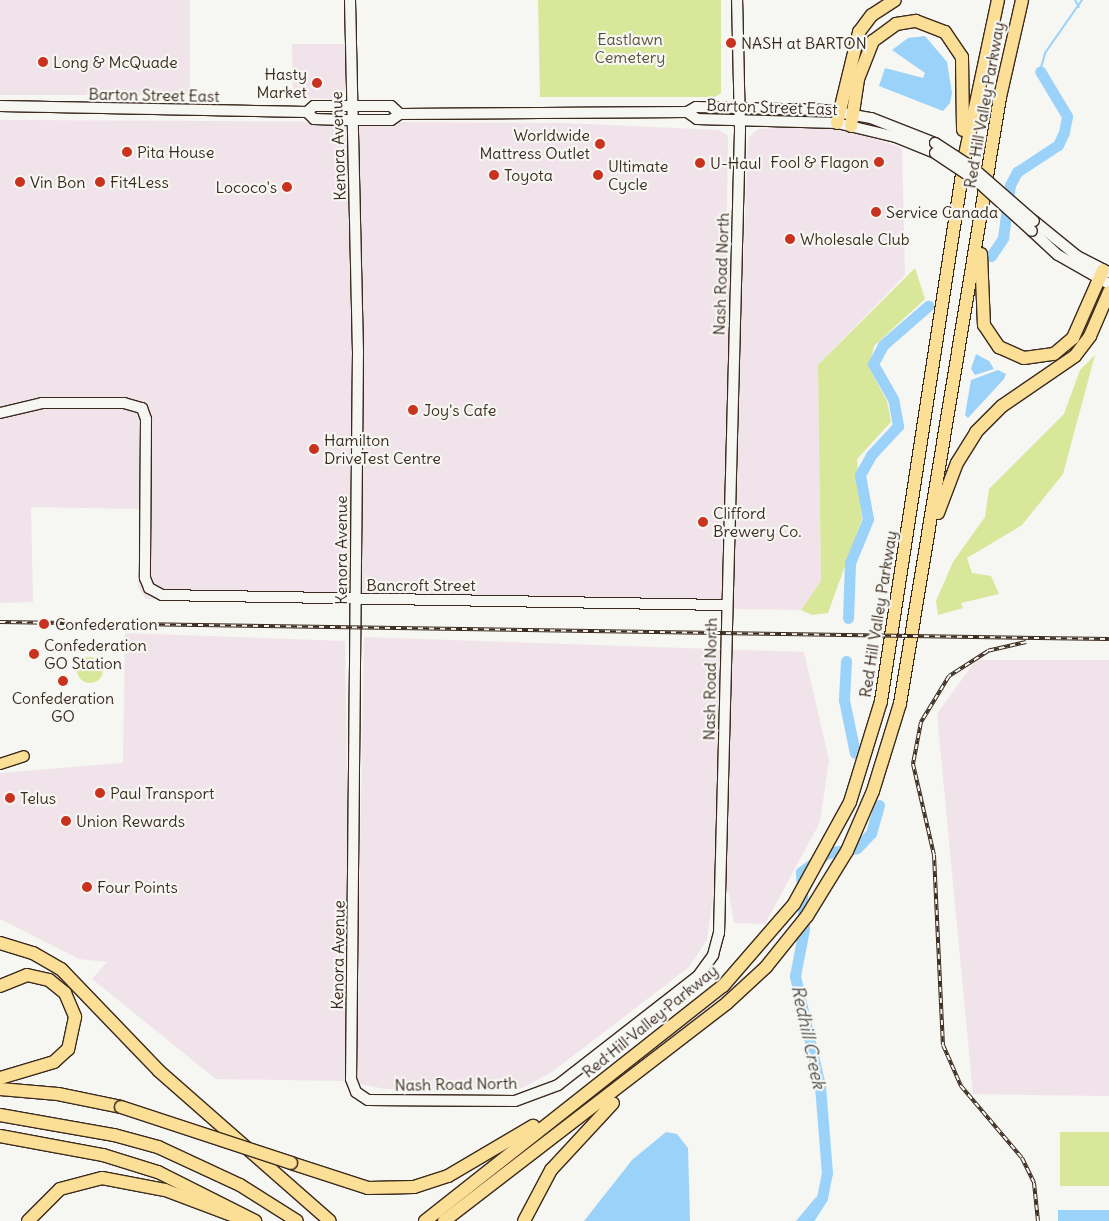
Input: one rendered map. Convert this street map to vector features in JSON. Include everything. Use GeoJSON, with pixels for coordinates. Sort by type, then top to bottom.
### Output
{"type":"FeatureCollection","features":[{"type":"Feature","properties":{"kind":"highway"},"geometry":{"type":"LineString","coordinates":[[838,117],[858,32],[872,15],[895,0]]}},
{"type":"Feature","properties":{"kind":"highway","name":"Red Hill Valley Parkway"},"geometry":{"type":"LineString","coordinates":[[558,1114],[683,1019],[753,955],[794,904],[829,846],[850,802],[876,727],[965,155],[998,0]]}},
{"type":"Feature","properties":{"kind":"highway","name":"Red Hill Valley Parkway"},"geometry":{"type":"LineString","coordinates":[[638,1075],[766,967],[807,916],[847,851],[890,741],[932,521],[980,222],[1022,0]]}},
{"type":"Feature","properties":{"kind":"highway"},"geometry":{"type":"LineString","coordinates":[[852,120],[864,60],[873,41],[896,24],[929,23],[951,38],[964,64],[965,155]]}},
{"type":"Feature","properties":{"kind":"highway"},"geometry":{"type":"LineString","coordinates":[[980,222],[981,316],[990,338],[1009,355],[1038,358],[1064,347],[1077,331],[1105,277]]}},
{"type":"Feature","properties":{"kind":"highway"},"geometry":{"type":"LineString","coordinates":[[932,521],[957,463],[976,432],[1002,406],[1075,356],[1090,336],[1109,292]]}},
{"type":"Feature","properties":{"kind":"highway"},"geometry":{"type":"LineString","coordinates":[[0,943],[16,948],[61,969],[159,1072],[330,1221]]}},
{"type":"Feature","properties":{"kind":"highway"},"geometry":{"type":"LineString","coordinates":[[0,947],[16,948]]}},
{"type":"Feature","properties":{"kind":"highway"},"geometry":{"type":"LineString","coordinates":[[0,986],[27,975],[49,980],[65,993],[75,1017],[68,1049],[54,1062],[0,1078]]}},
{"type":"Feature","properties":{"kind":"highway"},"geometry":{"type":"LineString","coordinates":[[444,1221],[638,1075]]}},
{"type":"Feature","properties":{"kind":"highway"},"geometry":{"type":"LineString","coordinates":[[524,1221],[569,1147],[638,1075]]}},
{"type":"Feature","properties":{"kind":"highway"},"geometry":{"type":"LineString","coordinates":[[0,1089],[58,1094],[122,1107],[368,1188],[414,1187],[448,1176],[558,1114]]}},
{"type":"Feature","properties":{"kind":"highway"},"geometry":{"type":"LineString","coordinates":[[424,1221],[558,1114]]}},
{"type":"Feature","properties":{"kind":"highway"},"geometry":{"type":"LineString","coordinates":[[0,1115],[114,1134],[158,1147],[240,1185],[296,1221]]}},
{"type":"Feature","properties":{"kind":"highway"},"geometry":{"type":"LineString","coordinates":[[0,1136],[34,1140],[158,1172],[255,1221]]}},
{"type":"Feature","properties":{"kind":"highway"},"geometry":{"type":"LineString","coordinates":[[0,1145],[18,1146],[34,1140]]}},
{"type":"Feature","properties":{"kind":"highway"},"geometry":{"type":"LineString","coordinates":[[28,1221],[60,1189],[102,1178],[165,1190],[248,1221]]}},
{"type":"Feature","properties":{"kind":"main road"},"geometry":{"type":"LineString","coordinates":[[0,764],[24,756]]}},
{"type":"Feature","properties":{"kind":"street","name":"Kenora Avenue"},"geometry":{"type":"LineString","coordinates":[[350,0],[358,352],[351,1080],[362,1098]]}},
{"type":"Feature","properties":{"kind":"street","name":"Nash Road North"},"geometry":{"type":"LineString","coordinates":[[362,1098],[516,1101],[537,1096],[558,1085],[698,976],[713,955],[719,933],[740,118],[738,0]]}},
{"type":"Feature","properties":{"kind":"street","name":"Barton Street East"},"geometry":{"type":"LineString","coordinates":[[0,106],[307,112],[313,106],[391,106],[400,114]]}},
{"type":"Feature","properties":{"kind":"street","name":"Barton Street East"},"geometry":{"type":"LineString","coordinates":[[307,112],[314,120],[391,120],[400,114],[687,112],[696,107],[740,107],[838,117],[935,148],[972,166],[1033,226],[1105,277]]}},
{"type":"Feature","properties":{"kind":"street","name":"Barton Street East"},"geometry":{"type":"LineString","coordinates":[[687,112],[697,119],[838,117]]}},
{"type":"Feature","properties":{"kind":"street","name":"Bancroft Street"},"geometry":{"type":"LineString","coordinates":[[0,413],[42,403],[124,403],[142,408],[146,419],[144,571],[154,592],[357,600],[726,605]]}},
{"type":"Feature","properties":{"kind":"shaded area"},"geometry":{"type":"Polygon","coordinates":[[[0,0],[190,0],[190,95],[0,95],[0,0]]]}},
{"type":"Feature","properties":{"kind":"shaded area"},"geometry":{"type":"Polygon","coordinates":[[[292,44],[346,44],[345,92],[339,99],[293,98],[292,44]]]}},
{"type":"Feature","properties":{"kind":"shaded area"},"geometry":{"type":"Polygon","coordinates":[[[0,120],[564,123],[719,130],[728,136],[726,264],[743,271],[748,138],[758,129],[818,127],[855,132],[902,148],[905,275],[818,365],[821,581],[801,610],[146,599],[138,587],[139,509],[31,507],[33,602],[0,603],[0,120]]]}},
{"type":"Feature","properties":{"kind":"shaded area"},"geometry":{"type":"Polygon","coordinates":[[[125,633],[345,641],[349,908],[359,908],[364,637],[804,652],[829,760],[820,822],[765,924],[734,923],[729,892],[714,888],[707,940],[689,967],[552,1072],[522,1088],[386,1089],[342,1081],[216,1079],[92,979],[107,962],[79,959],[0,919],[0,773],[123,763],[125,633]]]}},
{"type":"Feature","properties":{"kind":"shaded area"},"geometry":{"type":"Polygon","coordinates":[[[976,660],[1109,660],[1109,1096],[973,1094],[937,714],[976,660]]]}},
{"type":"Feature","properties":{"kind":"green space","name":"Eastlawn Cemetery"},"geometry":{"type":"Polygon","coordinates":[[[538,0],[721,0],[721,93],[715,97],[540,97],[538,0]]]}},
{"type":"Feature","properties":{"kind":"green space"},"geometry":{"type":"Polygon","coordinates":[[[915,268],[925,299],[874,346],[869,368],[887,401],[891,422],[857,459],[862,519],[828,613],[812,615],[801,610],[821,581],[818,365],[915,268]]]}},
{"type":"Feature","properties":{"kind":"green space"},"geometry":{"type":"Polygon","coordinates":[[[1095,355],[1063,474],[1022,525],[967,558],[972,573],[991,576],[999,594],[961,603],[963,608],[938,615],[936,601],[953,562],[985,517],[989,489],[1064,414],[1080,370],[1095,355]]]}},
{"type":"Feature","properties":{"kind":"green space"},"geometry":{"type":"Polygon","coordinates":[[[90,657],[99,661],[103,670],[99,679],[90,683],[81,679],[77,670],[81,661],[90,657]]]}},
{"type":"Feature","properties":{"kind":"green space"},"geometry":{"type":"Polygon","coordinates":[[[1060,1132],[1109,1132],[1109,1186],[1060,1186],[1060,1132]]]}},
{"type":"Feature","properties":{"kind":"water"},"geometry":{"type":"Polygon","coordinates":[[[925,36],[947,62],[952,93],[950,103],[943,111],[879,86],[885,68],[923,78],[925,73],[892,50],[908,38],[925,36]]]}},
{"type":"Feature","properties":{"kind":"water"},"geometry":{"type":"Polygon","coordinates":[[[976,354],[989,361],[994,369],[975,375],[971,369],[976,354]]]}},
{"type":"Feature","properties":{"kind":"water"},"geometry":{"type":"Polygon","coordinates":[[[998,370],[1006,374],[1004,379],[968,418],[965,415],[971,380],[998,370]]]}},
{"type":"Feature","properties":{"kind":"water"},"geometry":{"type":"Polygon","coordinates":[[[666,1132],[677,1134],[688,1148],[690,1221],[584,1221],[632,1160],[666,1132]]]}},
{"type":"Feature","properties":{"kind":"water"},"geometry":{"type":"Polygon","coordinates":[[[816,1197],[826,1199],[811,1221],[796,1221],[816,1197]]]}},
{"type":"Feature","properties":{"kind":"water"},"geometry":{"type":"Polygon","coordinates":[[[1058,1210],[1109,1210],[1109,1221],[1058,1221],[1058,1210]]]}},
{"type":"Feature","properties":{"kind":"waterway","name":"Redhill Creek"},"geometry":{"type":"LineString","coordinates":[[1075,0],[1079,7]]}},
{"type":"Feature","properties":{"kind":"waterway","name":"Redhill Creek"},"geometry":{"type":"LineString","coordinates":[[1040,71],[1045,53],[1082,0]]}},
{"type":"Feature","properties":{"kind":"waterway","name":"Redhill Creek"},"geometry":{"type":"LineString","coordinates":[[991,256],[1003,238],[1010,185],[1017,172],[1058,145],[1064,132],[1067,116],[1040,71]]}},
{"type":"Feature","properties":{"kind":"waterway","name":"Redhill Creek"},"geometry":{"type":"LineString","coordinates":[[848,618],[850,563],[868,519],[860,475],[871,455],[898,426],[893,399],[873,364],[883,345],[928,306]]}},
{"type":"Feature","properties":{"kind":"waterway","name":"Redhill Creek"},"geometry":{"type":"LineString","coordinates":[[846,661],[844,700],[855,753]]}},
{"type":"Feature","properties":{"kind":"waterway","name":"Redhill Creek"},"geometry":{"type":"LineString","coordinates":[[807,1221],[822,1198],[827,1173],[820,1086],[795,976],[804,929],[801,872],[827,853],[857,848],[871,833],[879,805]]}},
{"type":"Feature","properties":{"kind":"railway"},"geometry":{"type":"LineString","coordinates":[[0,622],[1109,639]]}},
{"type":"Feature","properties":{"kind":"railway"},"geometry":{"type":"LineString","coordinates":[[1026,642],[988,651],[949,676],[921,722],[913,764],[934,855],[943,1045],[961,1086],[1022,1158],[1034,1183],[1038,1221]]}},
{"type":"Feature","properties":{"kind":"place","name":"NASH at BARTON"},"geometry":{"type":"Point","coordinates":[731,43]}},
{"type":"Feature","properties":{"kind":"place","name":"Long & McQuade"},"geometry":{"type":"Point","coordinates":[43,62]}},
{"type":"Feature","properties":{"kind":"place","name":"Hasty Market"},"geometry":{"type":"Point","coordinates":[317,83]}},
{"type":"Feature","properties":{"kind":"place","name":"Worldwide Mattress Outlet"},"geometry":{"type":"Point","coordinates":[600,144]}},
{"type":"Feature","properties":{"kind":"place","name":"Pita House"},"geometry":{"type":"Point","coordinates":[127,152]}},
{"type":"Feature","properties":{"kind":"place","name":"Fool & Flagon"},"geometry":{"type":"Point","coordinates":[879,162]}},
{"type":"Feature","properties":{"kind":"place","name":"U-Haul"},"geometry":{"type":"Point","coordinates":[700,163]}},
{"type":"Feature","properties":{"kind":"place","name":"Toyota"},"geometry":{"type":"Point","coordinates":[494,175]}},
{"type":"Feature","properties":{"kind":"place","name":"Ultimate Cycle"},"geometry":{"type":"Point","coordinates":[598,175]}},
{"type":"Feature","properties":{"kind":"place","name":"Vin Bon"},"geometry":{"type":"Point","coordinates":[20,182]}},
{"type":"Feature","properties":{"kind":"place","name":"Fit4Less"},"geometry":{"type":"Point","coordinates":[100,182]}},
{"type":"Feature","properties":{"kind":"place","name":"Lococo's"},"geometry":{"type":"Point","coordinates":[287,187]}},
{"type":"Feature","properties":{"kind":"place","name":"Service Canada"},"geometry":{"type":"Point","coordinates":[876,212]}},
{"type":"Feature","properties":{"kind":"place","name":"Wholesale Club"},"geometry":{"type":"Point","coordinates":[790,239]}},
{"type":"Feature","properties":{"kind":"place","name":"Joy's Cafe"},"geometry":{"type":"Point","coordinates":[413,410]}},
{"type":"Feature","properties":{"kind":"place","name":"Hamilton DriveTest Centre"},"geometry":{"type":"Point","coordinates":[314,449]}},
{"type":"Feature","properties":{"kind":"place","name":"Clifford Brewery Co."},"geometry":{"type":"Point","coordinates":[703,522]}},
{"type":"Feature","properties":{"kind":"place","name":"Confederation"},"geometry":{"type":"Point","coordinates":[44,624]}},
{"type":"Feature","properties":{"kind":"place","name":"Confederation GO Station"},"geometry":{"type":"Point","coordinates":[34,654]}},
{"type":"Feature","properties":{"kind":"place","name":"Confederation GO"},"geometry":{"type":"Point","coordinates":[63,681]}},
{"type":"Feature","properties":{"kind":"place","name":"Paul Transport"},"geometry":{"type":"Point","coordinates":[100,793]}},
{"type":"Feature","properties":{"kind":"place","name":"Telus"},"geometry":{"type":"Point","coordinates":[10,798]}},
{"type":"Feature","properties":{"kind":"place","name":"Union Rewards"},"geometry":{"type":"Point","coordinates":[66,821]}},
{"type":"Feature","properties":{"kind":"place","name":"Four Points"},"geometry":{"type":"Point","coordinates":[87,887]}}]}
